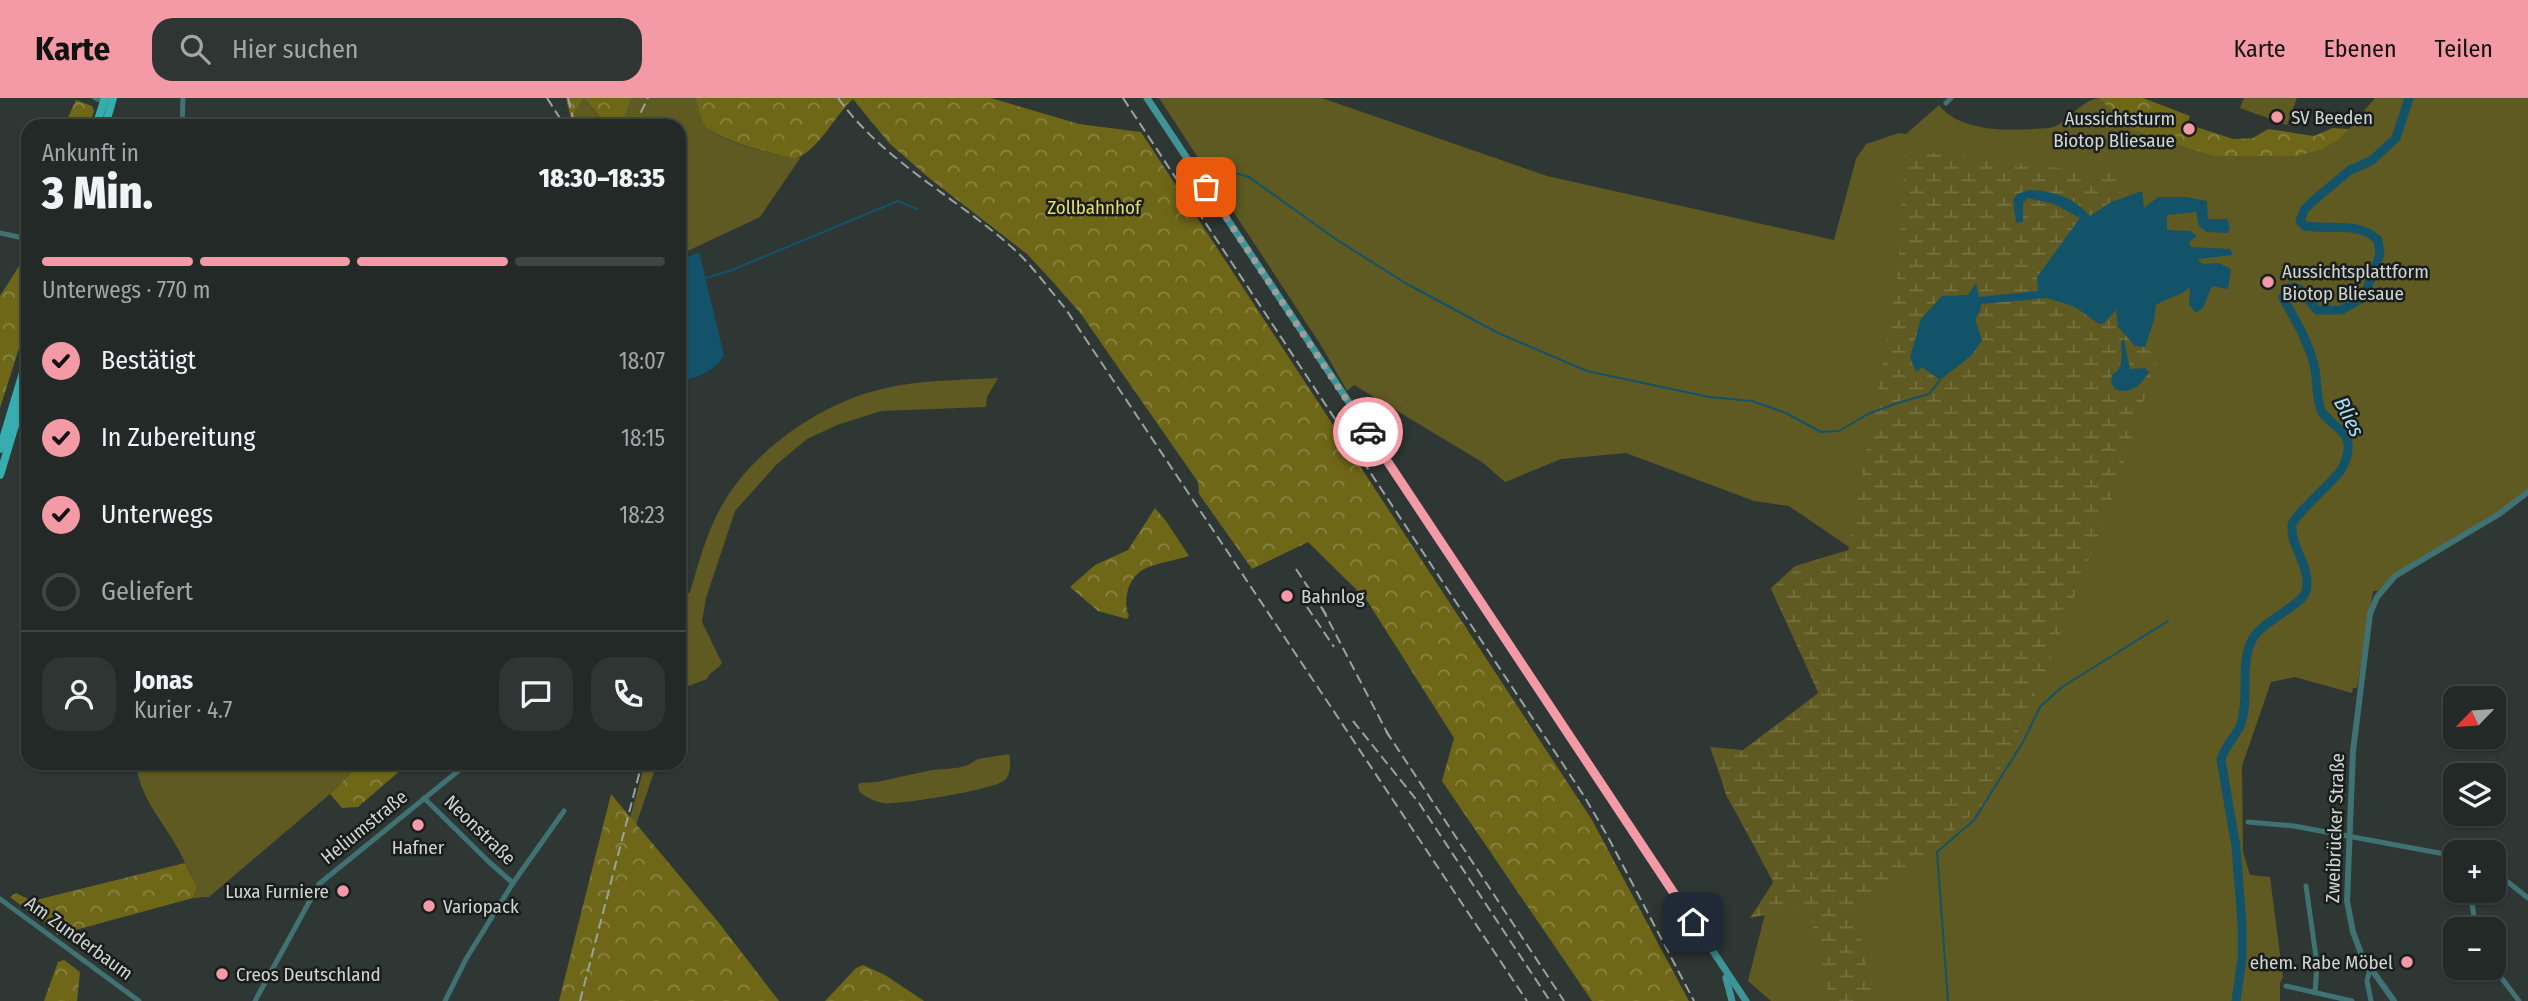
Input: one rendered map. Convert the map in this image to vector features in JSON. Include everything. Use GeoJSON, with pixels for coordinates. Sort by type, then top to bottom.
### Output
{"type":"FeatureCollection","features":[{"type":"Feature","properties":{"kind":"main road"},"geometry":{"type":"LineString","coordinates":[[1147,98],[1746,1001]]}},
{"type":"Feature","properties":{"kind":"main road"},"geometry":{"type":"LineString","coordinates":[[99,119],[106,100]]}},
{"type":"Feature","properties":{"kind":"main road"},"geometry":{"type":"LineString","coordinates":[[105,119],[106,100]]}},
{"type":"Feature","properties":{"kind":"main road"},"geometry":{"type":"LineString","coordinates":[[0,449],[21,379]]}},
{"type":"Feature","properties":{"kind":"main road"},"geometry":{"type":"LineString","coordinates":[[0,475],[21,405]]}},
{"type":"Feature","properties":{"kind":"main road"},"geometry":{"type":"LineString","coordinates":[[1723,967],[1732,1001]]}},
{"type":"Feature","properties":{"kind":"street"},"geometry":{"type":"LineString","coordinates":[[182,119],[183,98]]}},
{"type":"Feature","properties":{"kind":"street"},"geometry":{"type":"LineString","coordinates":[[0,233],[21,238]]}},
{"type":"Feature","properties":{"kind":"street","name":"Zweibrücker Straße"},"geometry":{"type":"LineString","coordinates":[[2394,1001],[2370,969],[2357,944],[2348,912],[2348,837],[2353,751],[2368,623],[2374,604],[2383,589],[2404,570],[2499,514],[2528,492]]}},
{"type":"Feature","properties":{"kind":"street","name":"Heliumstraße"},"geometry":{"type":"LineString","coordinates":[[255,1001],[319,884],[459,770]]}},
{"type":"Feature","properties":{"kind":"street","name":"Neonstraße"},"geometry":{"type":"LineString","coordinates":[[425,798],[488,862],[513,883]]}},
{"type":"Feature","properties":{"kind":"street"},"geometry":{"type":"LineString","coordinates":[[445,1001],[466,959],[513,883],[564,811]]}},
{"type":"Feature","properties":{"kind":"street"},"geometry":{"type":"LineString","coordinates":[[2248,822],[2294,826],[2443,854]]}},
{"type":"Feature","properties":{"kind":"street"},"geometry":{"type":"LineString","coordinates":[[2506,881],[2528,898]]}},
{"type":"Feature","properties":{"kind":"street"},"geometry":{"type":"LineString","coordinates":[[2306,886],[2317,964],[2315,993]]}},
{"type":"Feature","properties":{"kind":"street","name":"Am Zunderbaum"},"geometry":{"type":"LineString","coordinates":[[0,899],[139,1001]]}},
{"type":"Feature","properties":{"kind":"street"},"geometry":{"type":"LineString","coordinates":[[2370,969],[2367,981],[2371,1001]]}},
{"type":"Feature","properties":{"kind":"street"},"geometry":{"type":"LineString","coordinates":[[2503,980],[2519,1001]]}},
{"type":"Feature","properties":{"kind":"street"},"geometry":{"type":"LineString","coordinates":[[2286,986],[2352,1001]]}},
{"type":"Feature","properties":{"kind":"green space"},"geometry":{"type":"Polygon","coordinates":[[[566,98],[584,98],[571,119],[566,98]]]}},
{"type":"Feature","properties":{"kind":"green space"},"geometry":{"type":"Polygon","coordinates":[[[584,98],[600,119],[571,119],[584,98]]]}},
{"type":"Feature","properties":{"kind":"green space"},"geometry":{"type":"Polygon","coordinates":[[[584,98],[632,98],[624,119],[601,119],[584,98]]]}},
{"type":"Feature","properties":{"kind":"green space"},"geometry":{"type":"Polygon","coordinates":[[[632,98],[695,98],[705,124],[721,137],[795,159],[801,157],[760,217],[686,252],[686,119],[624,119],[632,98]]]}},
{"type":"Feature","properties":{"kind":"green space","name":"Zollbahnhof"},"geometry":{"type":"Polygon","coordinates":[[[695,98],[991,98],[1079,124],[1141,132],[1592,820],[1689,1001],[1592,1001],[1442,781],[1454,738],[1366,599],[1308,542],[1252,569],[1199,494],[1198,482],[1081,314],[1027,254],[929,178],[889,143],[853,99],[812,148],[795,159],[747,146],[711,131],[703,122],[695,98]]]}},
{"type":"Feature","properties":{"kind":"green space"},"geometry":{"type":"Polygon","coordinates":[[[1159,98],[1322,98],[1547,176],[1834,240],[1856,159],[1866,144],[1899,133],[1906,134],[1939,105],[1948,114],[1970,125],[2023,130],[2054,127],[2089,101],[2101,98],[2136,131],[2322,149],[2339,140],[2375,98],[2528,98],[2528,489],[2512,503],[2392,576],[2378,591],[2373,591],[2357,688],[2353,688],[2352,693],[2295,677],[2271,682],[2242,766],[2243,852],[2250,875],[2270,877],[2283,977],[2280,983],[2280,1001],[1771,1001],[1748,981],[1773,882],[1726,793],[1710,747],[1743,750],[1818,693],[1771,588],[1795,566],[1852,549],[1789,506],[1754,501],[1626,453],[1561,459],[1505,482],[1482,462],[1354,385],[1347,391],[1322,347],[1159,98]]]}},
{"type":"Feature","properties":{"kind":"green space"},"geometry":{"type":"Polygon","coordinates":[[[2099,98],[2143,98],[2190,116],[2187,124],[2233,139],[2253,138],[2268,129],[2314,136],[2333,128],[2349,129],[2339,140],[2322,149],[2297,156],[2214,156],[2133,130],[2099,98]]]}},
{"type":"Feature","properties":{"kind":"green space","name":"SV Beeden"},"geometry":{"type":"Polygon","coordinates":[[[2244,98],[2297,98],[2287,125],[2240,108],[2244,98]]]}},
{"type":"Feature","properties":{"kind":"green space"},"geometry":{"type":"Polygon","coordinates":[[[76,100],[92,106],[94,111],[91,119],[67,119],[76,100]]]}},
{"type":"Feature","properties":{"kind":"green space"},"geometry":{"type":"Polygon","coordinates":[[[1919,151],[2082,171],[2123,173],[2115,239],[2112,308],[2157,359],[2114,494],[2045,674],[1984,804],[1856,914],[1873,1001],[1830,1001],[1808,906],[1750,918],[1774,881],[1726,795],[1714,751],[1742,751],[1819,694],[1771,589],[1806,564],[1848,552],[1897,285],[1905,153],[1919,151]]]}},
{"type":"Feature","properties":{"kind":"green space"},"geometry":{"type":"Polygon","coordinates":[[[21,263],[21,342],[0,408],[0,296],[21,263]]]}},
{"type":"Feature","properties":{"kind":"green space"},"geometry":{"type":"Polygon","coordinates":[[[998,378],[987,397],[986,407],[881,411],[837,425],[807,439],[776,465],[735,511],[706,598],[702,622],[722,663],[707,679],[686,687],[686,595],[690,592],[704,546],[718,513],[738,482],[773,446],[816,416],[839,404],[886,388],[998,378]]]}},
{"type":"Feature","properties":{"kind":"green space"},"geometry":{"type":"Polygon","coordinates":[[[1155,508],[1189,556],[1151,566],[1136,575],[1128,592],[1127,619],[1098,611],[1070,587],[1095,565],[1128,550],[1155,508]]]}},
{"type":"Feature","properties":{"kind":"green space"},"geometry":{"type":"Polygon","coordinates":[[[1009,754],[1010,768],[1005,780],[983,788],[893,803],[876,801],[859,791],[858,785],[861,783],[957,768],[978,759],[1009,754]]]}},
{"type":"Feature","properties":{"kind":"green space"},"geometry":{"type":"Polygon","coordinates":[[[137,770],[354,770],[330,794],[209,897],[193,898],[197,887],[145,794],[137,770]]]}},
{"type":"Feature","properties":{"kind":"green space"},"geometry":{"type":"Polygon","coordinates":[[[354,770],[401,770],[358,807],[342,808],[330,794],[354,770]]]}},
{"type":"Feature","properties":{"kind":"green space"},"geometry":{"type":"Polygon","coordinates":[[[643,770],[655,770],[636,825],[630,818],[643,770]]]}},
{"type":"Feature","properties":{"kind":"green space"},"geometry":{"type":"Polygon","coordinates":[[[611,794],[719,923],[779,1001],[559,1001],[611,794]]]}},
{"type":"Feature","properties":{"kind":"green space"},"geometry":{"type":"Polygon","coordinates":[[[185,863],[197,887],[193,898],[57,935],[51,925],[10,897],[16,893],[32,901],[185,863]]]}},
{"type":"Feature","properties":{"kind":"green space"},"geometry":{"type":"Polygon","coordinates":[[[64,960],[80,972],[77,1001],[44,1001],[58,962],[64,960]]]}},
{"type":"Feature","properties":{"kind":"green space"},"geometry":{"type":"Polygon","coordinates":[[[863,965],[885,975],[924,1001],[825,1001],[856,968],[863,965]]]}},
{"type":"Feature","properties":{"kind":"water"},"geometry":{"type":"Polygon","coordinates":[[[2029,190],[2063,196],[2090,216],[2111,202],[2142,191],[2144,208],[2158,197],[2186,197],[2207,201],[2208,219],[2227,219],[2230,227],[2228,233],[2207,232],[2199,226],[2196,212],[2167,215],[2167,230],[2190,231],[2197,236],[2189,242],[2191,247],[2230,249],[2233,255],[2198,259],[2202,264],[2219,263],[2231,269],[2228,289],[2212,286],[2203,308],[2196,313],[2189,305],[2190,287],[2156,305],[2145,347],[2135,346],[2118,327],[2116,310],[2104,323],[2099,324],[2075,307],[2047,298],[1981,304],[1975,320],[1982,340],[1972,355],[1940,380],[1922,367],[1916,372],[1910,357],[1921,319],[1942,296],[1968,295],[1976,283],[1979,297],[2038,291],[2037,277],[2080,218],[2054,204],[2028,198],[2023,203],[2023,222],[2016,223],[2013,200],[2017,194],[2029,190]]]}},
{"type":"Feature","properties":{"kind":"water"},"geometry":{"type":"Polygon","coordinates":[[[699,252],[724,355],[711,370],[686,380],[686,258],[699,252]]]}},
{"type":"Feature","properties":{"kind":"water"},"geometry":{"type":"Polygon","coordinates":[[[2124,339],[2130,369],[2145,368],[2149,372],[2139,385],[2121,391],[2115,389],[2111,382],[2112,375],[2121,365],[2121,341],[2124,339]]]}},
{"type":"Feature","properties":{"kind":"waterway","name":"Blies"},"geometry":{"type":"LineString","coordinates":[[2236,1001],[2242,959],[2242,924],[2236,847],[2221,760],[2244,714],[2246,660],[2252,640],[2264,626],[2303,597],[2306,591],[2306,574],[2292,533],[2294,520],[2341,470],[2348,447],[2345,435],[2322,412],[2311,356],[2301,330],[2283,298],[2286,289],[2293,287],[2299,289],[2317,310],[2341,310],[2364,297],[2380,254],[2378,240],[2362,230],[2305,226],[2300,221],[2304,210],[2313,201],[2350,170],[2371,161],[2396,138],[2409,98]]}},
{"type":"Feature","properties":{"kind":"waterway"},"geometry":{"type":"LineString","coordinates":[[1214,183],[1232,172],[1249,177],[1337,240],[1407,284],[1498,333],[1587,371],[1709,397],[1752,401],[1786,413],[1821,432],[1839,431],[1868,414],[1929,394],[1940,380]]}},
{"type":"Feature","properties":{"kind":"waterway"},"geometry":{"type":"LineString","coordinates":[[706,278],[732,270],[898,201],[917,209]]}},
{"type":"Feature","properties":{"kind":"waterway"},"geometry":{"type":"LineString","coordinates":[[1948,1001],[1937,852],[1974,820],[2023,742],[2040,707],[2062,687],[2168,621]]}},
{"type":"Feature","properties":{"kind":"railway"},"geometry":{"type":"LineString","coordinates":[[547,98],[560,119]]}},
{"type":"Feature","properties":{"kind":"railway"},"geometry":{"type":"LineString","coordinates":[[568,98],[573,119]]}},
{"type":"Feature","properties":{"kind":"railway"},"geometry":{"type":"LineString","coordinates":[[638,119],[648,98]]}},
{"type":"Feature","properties":{"kind":"railway"},"geometry":{"type":"LineString","coordinates":[[838,98],[877,142],[1016,251],[1065,308],[1527,1001]]}},
{"type":"Feature","properties":{"kind":"railway"},"geometry":{"type":"LineString","coordinates":[[1123,98],[1584,796],[1694,1001]]}},
{"type":"Feature","properties":{"kind":"railway"},"geometry":{"type":"LineString","coordinates":[[1296,569],[1327,616]]}},
{"type":"Feature","properties":{"kind":"railway"},"geometry":{"type":"LineString","coordinates":[[1307,607],[1334,647]]}},
{"type":"Feature","properties":{"kind":"railway"},"geometry":{"type":"LineString","coordinates":[[1322,608],[1390,738]]}},
{"type":"Feature","properties":{"kind":"railway"},"geometry":{"type":"LineString","coordinates":[[1353,721],[1419,803],[1550,1001]]}},
{"type":"Feature","properties":{"kind":"railway"},"geometry":{"type":"LineString","coordinates":[[1386,731],[1564,1001]]}},
{"type":"Feature","properties":{"kind":"railway"},"geometry":{"type":"LineString","coordinates":[[580,1001],[640,770]]}},
{"type":"Feature","properties":{"kind":"way so far"},"geometry":{"type":"LineString","coordinates":[[1206,187],[1368,432]]}},
{"type":"Feature","properties":{"kind":"place","name":"SV Beeden"},"geometry":{"type":"Point","coordinates":[2277,117]}},
{"type":"Feature","properties":{"kind":"place","name":"Aussichtsturm Biotop Bliesaue"},"geometry":{"type":"Point","coordinates":[2189,129]}},
{"type":"Feature","properties":{"kind":"place","name":"Aussichtsplattform Biotop Bliesaue"},"geometry":{"type":"Point","coordinates":[2268,282]}},
{"type":"Feature","properties":{"kind":"place","name":"Bahnlog"},"geometry":{"type":"Point","coordinates":[1287,596]}},
{"type":"Feature","properties":{"kind":"place","name":"Hafner"},"geometry":{"type":"Point","coordinates":[418,825]}},
{"type":"Feature","properties":{"kind":"place","name":"Luxa Furniere"},"geometry":{"type":"Point","coordinates":[343,891]}},
{"type":"Feature","properties":{"kind":"place","name":"Variopack"},"geometry":{"type":"Point","coordinates":[429,906]}},
{"type":"Feature","properties":{"kind":"place","name":"ehem. Rabe Möbel"},"geometry":{"type":"Point","coordinates":[2407,962]}},
{"type":"Feature","properties":{"kind":"place","name":"Creos Deutschland"},"geometry":{"type":"Point","coordinates":[222,974]}},
{"type":"Feature","properties":{"kind":"route"},"geometry":{"type":"LineString","coordinates":[[1368,432],[1693,922]]}}]}
